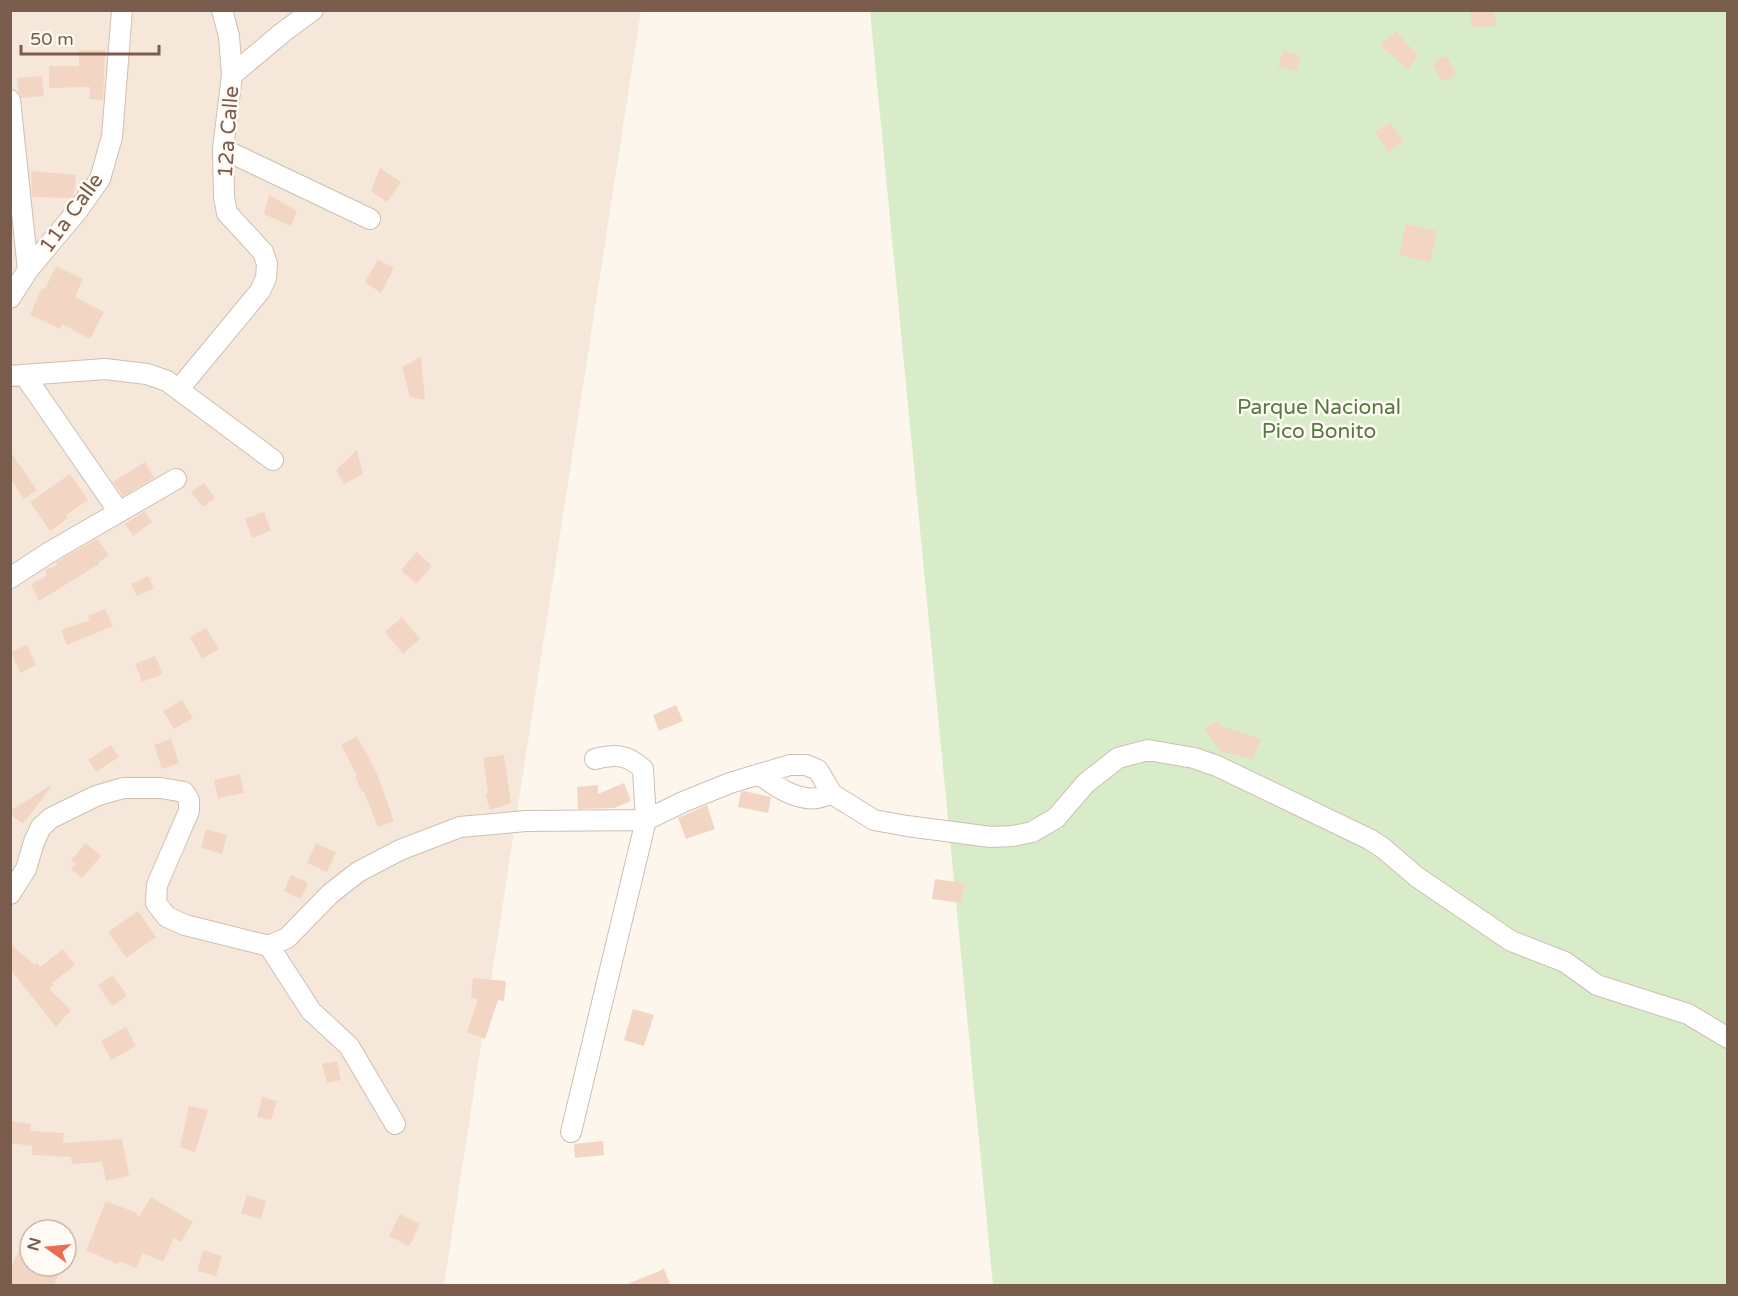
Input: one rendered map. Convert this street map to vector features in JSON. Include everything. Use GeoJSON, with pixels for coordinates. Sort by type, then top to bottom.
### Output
{"type":"FeatureCollection","features":[{"type":"Feature","properties":{"kind":"street","name":"11a Calle"},"geometry":{"type":"LineString","coordinates":[[10,298],[28,270],[78,210],[100,179],[112,136],[122,10]]}},
{"type":"Feature","properties":{"kind":"street","name":"12a Calle"},"geometry":{"type":"LineString","coordinates":[[179,389],[260,291],[266,278],[267,264],[263,252],[227,213],[224,197],[223,149],[232,75],[229,36],[222,10]]}},
{"type":"Feature","properties":{"kind":"street"},"geometry":{"type":"LineString","coordinates":[[232,75],[313,10]]}},
{"type":"Feature","properties":{"kind":"street"},"geometry":{"type":"LineString","coordinates":[[10,100],[28,270]]}},
{"type":"Feature","properties":{"kind":"street"},"geometry":{"type":"LineString","coordinates":[[223,149],[370,219]]}},
{"type":"Feature","properties":{"kind":"street"},"geometry":{"type":"LineString","coordinates":[[18,376],[105,369],[147,374],[168,381],[273,460]]}},
{"type":"Feature","properties":{"kind":"street"},"geometry":{"type":"LineString","coordinates":[[18,376],[119,512]]}},
{"type":"Feature","properties":{"kind":"street"},"geometry":{"type":"LineString","coordinates":[[10,578],[50,552],[176,479]]}},
{"type":"Feature","properties":{"kind":"street"},"geometry":{"type":"LineString","coordinates":[[10,894],[27,869],[34,842],[41,827],[51,818],[96,796],[123,788],[161,788],[184,792],[189,800],[189,811],[157,885],[156,903],[167,917],[185,925],[269,946],[287,938],[330,894],[358,872],[400,850],[460,827],[526,821],[646,820],[730,783],[790,765],[806,765],[818,770],[832,794],[874,820],[981,836],[1013,836],[1032,832],[1056,818],[1086,783],[1118,758],[1148,750],[1194,758],[1217,766],[1369,839],[1417,877],[1511,941],[1565,962],[1598,985],[1688,1014],[1728,1038]]}},
{"type":"Feature","properties":{"kind":"street"},"geometry":{"type":"LineString","coordinates":[[572,1132],[646,820],[644,769],[635,762],[618,756],[611,755],[595,759]]}},
{"type":"Feature","properties":{"kind":"street"},"geometry":{"type":"LineString","coordinates":[[759,774],[796,796],[816,798],[832,794]]}},
{"type":"Feature","properties":{"kind":"street"},"geometry":{"type":"LineString","coordinates":[[269,946],[311,1011],[349,1046],[394,1124]]}},
{"type":"Feature","properties":{"kind":"shaded area"},"geometry":{"type":"Polygon","coordinates":[[[10,11],[641,11],[444,1285],[11,1285],[10,11]]]}},
{"type":"Feature","properties":{"kind":"green space","name":"Parque Nacional Pico Bonito"},"geometry":{"type":"Polygon","coordinates":[[[870,11],[1727,11],[1727,1285],[993,1285],[870,11]]]}},
{"type":"Feature","properties":{"kind":"building"},"geometry":{"type":"Polygon","coordinates":[[[1470,10],[1492,10],[1498,26],[1472,27],[1470,10]]]}},
{"type":"Feature","properties":{"kind":"building"},"geometry":{"type":"Polygon","coordinates":[[[1396,31],[1418,56],[1408,70],[1380,45],[1396,31]]]}},
{"type":"Feature","properties":{"kind":"building"},"geometry":{"type":"Polygon","coordinates":[[[79,50],[105,50],[103,100],[89,99],[90,87],[49,88],[49,66],[79,66],[79,50]]]}},
{"type":"Feature","properties":{"kind":"building"},"geometry":{"type":"Polygon","coordinates":[[[1283,51],[1301,56],[1297,71],[1278,67],[1283,51]]]}},
{"type":"Feature","properties":{"kind":"building"},"geometry":{"type":"Polygon","coordinates":[[[1447,56],[1456,75],[1442,82],[1433,65],[1440,58],[1447,56]]]}},
{"type":"Feature","properties":{"kind":"building"},"geometry":{"type":"Polygon","coordinates":[[[42,76],[44,96],[22,98],[18,91],[17,78],[42,76]]]}},
{"type":"Feature","properties":{"kind":"building"},"geometry":{"type":"Polygon","coordinates":[[[1390,122],[1403,141],[1389,152],[1375,132],[1390,122]]]}},
{"type":"Feature","properties":{"kind":"building"},"geometry":{"type":"Polygon","coordinates":[[[380,168],[401,182],[387,202],[371,191],[380,168]]]}},
{"type":"Feature","properties":{"kind":"building"},"geometry":{"type":"Polygon","coordinates":[[[31,171],[76,175],[72,198],[32,197],[31,171]]]}},
{"type":"Feature","properties":{"kind":"building"},"geometry":{"type":"Polygon","coordinates":[[[269,195],[297,211],[291,226],[264,214],[269,195]]]}},
{"type":"Feature","properties":{"kind":"building"},"geometry":{"type":"Polygon","coordinates":[[[1406,224],[1437,231],[1430,262],[1399,255],[1406,224]]]}},
{"type":"Feature","properties":{"kind":"building"},"geometry":{"type":"Polygon","coordinates":[[[378,260],[394,268],[381,293],[365,282],[378,260]]]}},
{"type":"Feature","properties":{"kind":"building"},"geometry":{"type":"Polygon","coordinates":[[[56,266],[83,279],[75,297],[104,312],[90,339],[62,324],[60,329],[30,315],[42,288],[45,289],[56,266]]]}},
{"type":"Feature","properties":{"kind":"building"},"geometry":{"type":"Polygon","coordinates":[[[421,357],[425,400],[410,397],[402,367],[421,357]]]}},
{"type":"Feature","properties":{"kind":"building"},"geometry":{"type":"Polygon","coordinates":[[[357,450],[363,474],[344,484],[336,470],[357,450]]]}},
{"type":"Feature","properties":{"kind":"building"},"geometry":{"type":"Polygon","coordinates":[[[10,451],[37,490],[24,499],[10,478],[10,451]]]}},
{"type":"Feature","properties":{"kind":"building"},"geometry":{"type":"Polygon","coordinates":[[[145,462],[154,478],[123,496],[113,482],[145,462]]]}},
{"type":"Feature","properties":{"kind":"building"},"geometry":{"type":"Polygon","coordinates":[[[70,474],[88,500],[66,515],[68,518],[50,531],[30,502],[70,474]]]}},
{"type":"Feature","properties":{"kind":"building"},"geometry":{"type":"Polygon","coordinates":[[[204,483],[215,498],[203,507],[191,492],[204,483]]]}},
{"type":"Feature","properties":{"kind":"building"},"geometry":{"type":"Polygon","coordinates":[[[145,511],[152,522],[133,536],[125,524],[145,511]]]}},
{"type":"Feature","properties":{"kind":"building"},"geometry":{"type":"Polygon","coordinates":[[[264,512],[271,530],[252,538],[245,519],[264,512]]]}},
{"type":"Feature","properties":{"kind":"building"},"geometry":{"type":"Polygon","coordinates":[[[97,539],[109,555],[99,564],[39,601],[31,584],[47,576],[45,570],[57,565],[56,562],[97,539]]]}},
{"type":"Feature","properties":{"kind":"building"},"geometry":{"type":"Polygon","coordinates":[[[417,552],[432,566],[416,584],[401,570],[417,552]]]}},
{"type":"Feature","properties":{"kind":"building"},"geometry":{"type":"Polygon","coordinates":[[[148,576],[154,588],[137,596],[131,584],[148,576]]]}},
{"type":"Feature","properties":{"kind":"building"},"geometry":{"type":"Polygon","coordinates":[[[105,609],[113,626],[67,645],[61,630],[90,620],[88,616],[105,609]]]}},
{"type":"Feature","properties":{"kind":"building"},"geometry":{"type":"Polygon","coordinates":[[[402,617],[420,639],[403,654],[385,632],[402,617]]]}},
{"type":"Feature","properties":{"kind":"building"},"geometry":{"type":"Polygon","coordinates":[[[206,628],[219,649],[202,659],[190,637],[206,628]]]}},
{"type":"Feature","properties":{"kind":"building"},"geometry":{"type":"Polygon","coordinates":[[[27,645],[36,665],[20,673],[11,652],[27,645]]]}},
{"type":"Feature","properties":{"kind":"building"},"geometry":{"type":"Polygon","coordinates":[[[155,656],[163,674],[142,682],[135,664],[155,656]]]}},
{"type":"Feature","properties":{"kind":"building"},"geometry":{"type":"Polygon","coordinates":[[[182,700],[193,718],[174,729],[163,711],[182,700]]]}},
{"type":"Feature","properties":{"kind":"building"},"geometry":{"type":"Polygon","coordinates":[[[676,705],[683,721],[659,731],[653,715],[676,705]]]}},
{"type":"Feature","properties":{"kind":"building"},"geometry":{"type":"Polygon","coordinates":[[[1217,720],[1221,726],[1261,739],[1252,759],[1220,751],[1205,729],[1217,720]]]}},
{"type":"Feature","properties":{"kind":"building"},"geometry":{"type":"Polygon","coordinates":[[[357,736],[377,774],[394,821],[378,827],[355,776],[357,776],[341,745],[357,736]]]}},
{"type":"Feature","properties":{"kind":"building"},"geometry":{"type":"Polygon","coordinates":[[[171,739],[179,763],[162,769],[154,745],[171,739]]]}},
{"type":"Feature","properties":{"kind":"building"},"geometry":{"type":"Polygon","coordinates":[[[111,745],[119,757],[96,772],[88,760],[111,745]]]}},
{"type":"Feature","properties":{"kind":"building"},"geometry":{"type":"Polygon","coordinates":[[[504,755],[511,803],[490,810],[485,794],[488,793],[483,758],[504,755]]]}},
{"type":"Feature","properties":{"kind":"building"},"geometry":{"type":"Polygon","coordinates":[[[240,774],[244,793],[218,798],[214,780],[240,774]]]}},
{"type":"Feature","properties":{"kind":"building"},"geometry":{"type":"Polygon","coordinates":[[[624,783],[631,801],[614,808],[578,809],[577,787],[598,785],[598,794],[624,783]]]}},
{"type":"Feature","properties":{"kind":"building"},"geometry":{"type":"Polygon","coordinates":[[[51,785],[23,824],[10,814],[10,811],[51,785]]]}},
{"type":"Feature","properties":{"kind":"building"},"geometry":{"type":"Polygon","coordinates":[[[741,792],[771,797],[768,813],[738,807],[741,792]]]}},
{"type":"Feature","properties":{"kind":"building"},"geometry":{"type":"Polygon","coordinates":[[[707,805],[715,829],[686,839],[678,818],[707,805]]]}},
{"type":"Feature","properties":{"kind":"building"},"geometry":{"type":"Polygon","coordinates":[[[206,829],[227,835],[222,854],[201,848],[206,829]]]}},
{"type":"Feature","properties":{"kind":"building"},"geometry":{"type":"Polygon","coordinates":[[[86,843],[101,856],[82,878],[71,869],[76,864],[71,860],[86,843]]]}},
{"type":"Feature","properties":{"kind":"building"},"geometry":{"type":"Polygon","coordinates":[[[316,843],[336,852],[327,872],[307,863],[316,843]]]}},
{"type":"Feature","properties":{"kind":"building"},"geometry":{"type":"Polygon","coordinates":[[[291,875],[308,883],[301,899],[284,891],[291,875]]]}},
{"type":"Feature","properties":{"kind":"building"},"geometry":{"type":"Polygon","coordinates":[[[935,879],[964,883],[961,903],[932,899],[935,879]]]}},
{"type":"Feature","properties":{"kind":"building"},"geometry":{"type":"Polygon","coordinates":[[[138,911],[156,937],[126,958],[108,932],[138,911]]]}},
{"type":"Feature","properties":{"kind":"building"},"geometry":{"type":"Polygon","coordinates":[[[10,944],[40,967],[63,949],[75,965],[52,983],[54,985],[49,989],[71,1010],[56,1027],[10,969],[10,944]]]}},
{"type":"Feature","properties":{"kind":"building"},"geometry":{"type":"Polygon","coordinates":[[[113,975],[127,996],[112,1006],[98,985],[113,975]]]}},
{"type":"Feature","properties":{"kind":"building"},"geometry":{"type":"Polygon","coordinates":[[[473,978],[506,981],[504,1001],[498,1000],[485,1039],[467,1032],[478,999],[471,998],[473,978]]]}},
{"type":"Feature","properties":{"kind":"building"},"geometry":{"type":"Polygon","coordinates":[[[633,1009],[654,1015],[644,1046],[624,1040],[633,1009]]]}},
{"type":"Feature","properties":{"kind":"building"},"geometry":{"type":"Polygon","coordinates":[[[126,1027],[136,1046],[111,1060],[101,1041],[126,1027]]]}},
{"type":"Feature","properties":{"kind":"building"},"geometry":{"type":"Polygon","coordinates":[[[337,1061],[341,1080],[327,1083],[322,1064],[337,1061]]]}},
{"type":"Feature","properties":{"kind":"building"},"geometry":{"type":"Polygon","coordinates":[[[262,1097],[277,1101],[271,1120],[257,1117],[262,1097]]]}},
{"type":"Feature","properties":{"kind":"building"},"geometry":{"type":"Polygon","coordinates":[[[189,1106],[208,1110],[195,1152],[180,1147],[189,1106]]]}},
{"type":"Feature","properties":{"kind":"building"},"geometry":{"type":"Polygon","coordinates":[[[10,1121],[31,1124],[30,1131],[64,1133],[63,1143],[122,1139],[129,1176],[106,1181],[102,1162],[72,1164],[71,1157],[32,1155],[32,1146],[10,1143],[10,1121]]]}},
{"type":"Feature","properties":{"kind":"building"},"geometry":{"type":"Polygon","coordinates":[[[603,1141],[604,1155],[575,1158],[574,1144],[603,1141]]]}},
{"type":"Feature","properties":{"kind":"building"},"geometry":{"type":"Polygon","coordinates":[[[247,1195],[266,1201],[261,1219],[241,1213],[247,1195]]]}},
{"type":"Feature","properties":{"kind":"building"},"geometry":{"type":"Polygon","coordinates":[[[151,1197],[193,1222],[181,1242],[174,1238],[163,1262],[143,1253],[136,1268],[119,1261],[117,1264],[86,1250],[106,1201],[137,1213],[138,1218],[151,1197]]]}},
{"type":"Feature","properties":{"kind":"building"},"geometry":{"type":"Polygon","coordinates":[[[400,1214],[420,1224],[409,1246],[389,1236],[400,1214]]]}},
{"type":"Feature","properties":{"kind":"building"},"geometry":{"type":"Polygon","coordinates":[[[203,1250],[222,1256],[216,1276],[197,1271],[203,1250]]]}},
{"type":"Feature","properties":{"kind":"building"},"geometry":{"type":"Polygon","coordinates":[[[18,1253],[18,1278],[57,1278],[53,1286],[10,1286],[10,1269],[18,1253]]]}},
{"type":"Feature","properties":{"kind":"building"},"geometry":{"type":"Polygon","coordinates":[[[664,1269],[671,1286],[625,1286],[625,1285],[664,1269]]]}}]}
